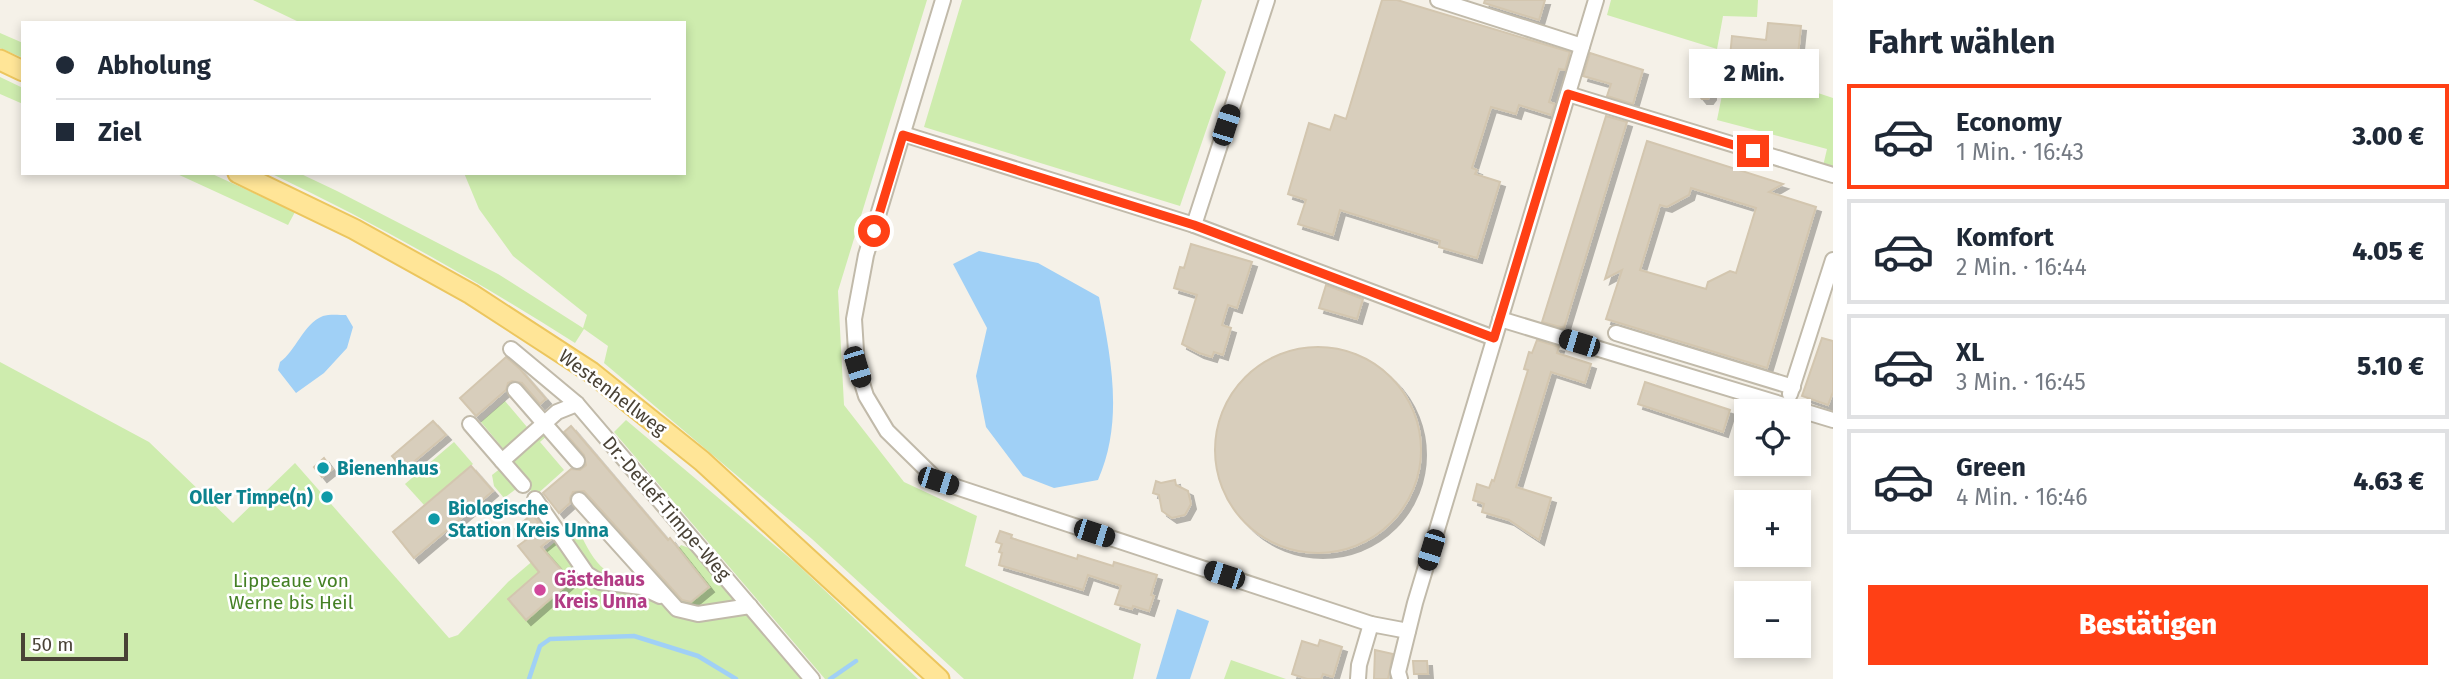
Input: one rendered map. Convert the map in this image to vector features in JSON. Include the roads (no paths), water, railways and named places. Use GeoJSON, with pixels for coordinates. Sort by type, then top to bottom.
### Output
{"type":"FeatureCollection","features":[{"type":"Feature","properties":{"kind":"main road"},"geometry":{"type":"LineString","coordinates":[[0,60],[21,70]]}},
{"type":"Feature","properties":{"kind":"main road","name":"Westenhellweg"},"geometry":{"type":"LineString","coordinates":[[241,175],[354,229],[471,294],[591,372],[702,461],[939,679]]}},
{"type":"Feature","properties":{"kind":"lane"},"geometry":{"type":"LineString","coordinates":[[943,0],[866,255],[854,319],[857,367],[866,396],[887,431],[938,481],[1371,624],[1408,631]]}},
{"type":"Feature","properties":{"kind":"lane"},"geometry":{"type":"LineString","coordinates":[[1194,225],[1267,0]]}},
{"type":"Feature","properties":{"kind":"lane"},"geometry":{"type":"LineString","coordinates":[[1438,0],[1582,46]]}},
{"type":"Feature","properties":{"kind":"lane"},"geometry":{"type":"LineString","coordinates":[[1400,679],[1398,672],[1408,631],[1596,0]]}},
{"type":"Feature","properties":{"kind":"lane"},"geometry":{"type":"LineString","coordinates":[[1568,94],[1833,175]]}},
{"type":"Feature","properties":{"kind":"lane"},"geometry":{"type":"LineString","coordinates":[[903,135],[1194,225],[1494,338]]}},
{"type":"Feature","properties":{"kind":"lane"},"geometry":{"type":"LineString","coordinates":[[1789,399],[1833,260]]}},
{"type":"Feature","properties":{"kind":"lane"},"geometry":{"type":"LineString","coordinates":[[1500,319],[1764,399]]}},
{"type":"Feature","properties":{"kind":"lane"},"geometry":{"type":"LineString","coordinates":[[1616,333],[1793,387]]}},
{"type":"Feature","properties":{"kind":"lane","name":"Dr.-Detlef-Timpe-Weg"},"geometry":{"type":"LineString","coordinates":[[511,349],[577,404],[812,679]]}},
{"type":"Feature","properties":{"kind":"lane"},"geometry":{"type":"LineString","coordinates":[[515,390],[577,461]]}},
{"type":"Feature","properties":{"kind":"lane"},"geometry":{"type":"LineString","coordinates":[[502,461],[558,412],[577,404]]}},
{"type":"Feature","properties":{"kind":"lane"},"geometry":{"type":"LineString","coordinates":[[1811,413],[1833,420]]}},
{"type":"Feature","properties":{"kind":"lane"},"geometry":{"type":"LineString","coordinates":[[470,424],[523,485]]}},
{"type":"Feature","properties":{"kind":"lane"},"geometry":{"type":"LineString","coordinates":[[535,499],[587,574],[600,582],[640,587],[668,600]]}},
{"type":"Feature","properties":{"kind":"lane"},"geometry":{"type":"LineString","coordinates":[[579,500],[677,610],[698,614],[750,606]]}},
{"type":"Feature","properties":{"kind":"lane"},"geometry":{"type":"LineString","coordinates":[[1358,679],[1359,665],[1371,624]]}},
{"type":"Feature","properties":{"kind":"water"},"geometry":{"type":"Polygon","coordinates":[[[979,251],[1038,263],[1099,297],[1111,366],[1113,412],[1106,458],[1098,480],[1054,488],[1023,476],[986,427],[976,376],[987,328],[953,264],[979,251]]]}},
{"type":"Feature","properties":{"kind":"water"},"geometry":{"type":"Polygon","coordinates":[[[325,315],[346,315],[353,327],[347,348],[324,373],[296,393],[278,370],[280,362],[316,320],[325,315]]]}},
{"type":"Feature","properties":{"kind":"water"},"geometry":{"type":"Polygon","coordinates":[[[1177,609],[1209,621],[1190,679],[1156,679],[1177,609]]]}},
{"type":"Feature","properties":{"kind":"waterway"},"geometry":{"type":"LineString","coordinates":[[529,679],[540,646],[550,639],[634,636],[698,656],[736,679]]}},
{"type":"Feature","properties":{"kind":"waterway"},"geometry":{"type":"LineString","coordinates":[[830,679],[856,661]]}},
{"type":"Feature","properties":{"kind":"place","name":"Bienenhaus"},"geometry":{"type":"Point","coordinates":[323,468]}},
{"type":"Feature","properties":{"kind":"place","name":"Oller Timpe(n)"},"geometry":{"type":"Point","coordinates":[327,497]}},
{"type":"Feature","properties":{"kind":"place","name":"Biologische Station Kreis Unna"},"geometry":{"type":"Point","coordinates":[434,519]}},
{"type":"Feature","properties":{"kind":"place","name":"Gästehaus Kreis Unna"},"geometry":{"type":"Point","coordinates":[540,590]}},
{"type":"Feature","properties":{"kind":"park label","name":"Lippeaue von Werne bis Heil"},"geometry":{"type":"Point","coordinates":[291,591]}}]}
